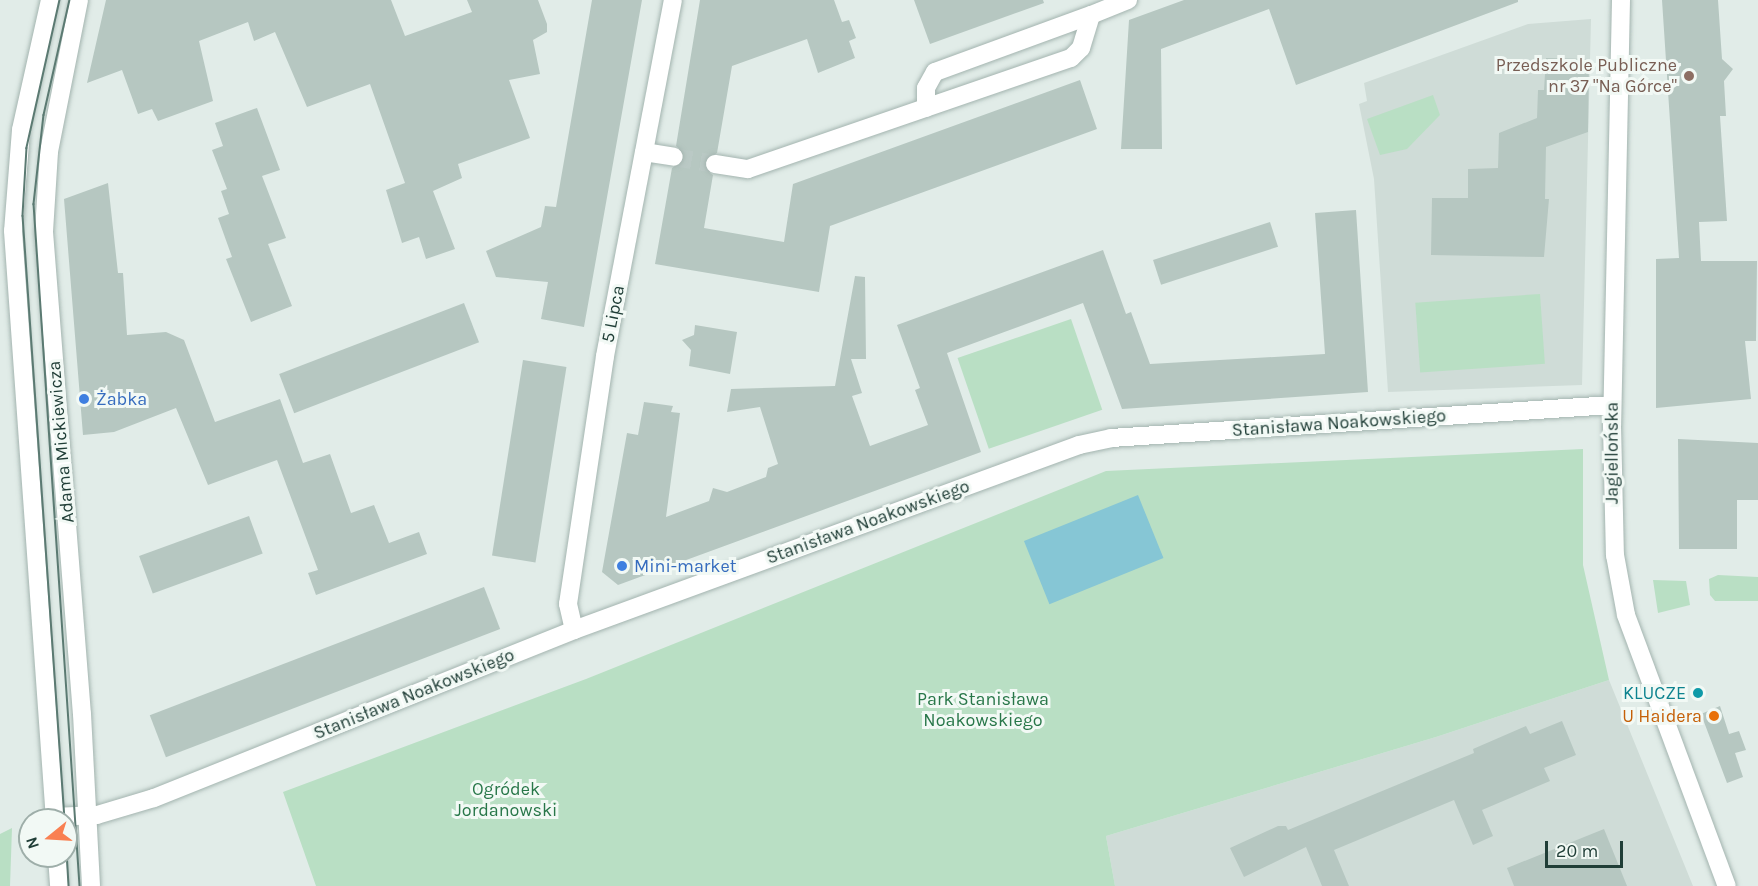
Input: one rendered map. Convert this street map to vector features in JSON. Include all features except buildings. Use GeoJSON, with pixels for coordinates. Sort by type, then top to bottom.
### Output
{"type":"FeatureCollection","features":[{"type":"Feature","properties":{"kind":"street","name":"Adama Mickiewicza"},"geometry":{"type":"LineString","coordinates":[[50,0],[21,130],[13,231],[54,808]]}},
{"type":"Feature","properties":{"kind":"street","name":"Adama Mickiewicza"},"geometry":{"type":"LineString","coordinates":[[79,0],[49,152],[44,232],[91,886]]}},
{"type":"Feature","properties":{"kind":"street","name":"5 Lipca"},"geometry":{"type":"LineString","coordinates":[[574,630],[568,604],[605,356],[672,0]]}},
{"type":"Feature","properties":{"kind":"street"},"geometry":{"type":"LineString","coordinates":[[926,108],[926,88],[935,72],[1128,0]]}},
{"type":"Feature","properties":{"kind":"street","name":"Jagiellońska"},"geometry":{"type":"LineString","coordinates":[[1621,0],[1612,405],[1612,529],[1626,615],[1727,886]]}},
{"type":"Feature","properties":{"kind":"street"},"geometry":{"type":"LineString","coordinates":[[715,164],[748,169],[1071,58],[1081,48],[1091,15]]}},
{"type":"Feature","properties":{"kind":"street"},"geometry":{"type":"LineString","coordinates":[[644,152],[674,157]]}},
{"type":"Feature","properties":{"kind":"street","name":"Stanisława Noakowskiego"},"geometry":{"type":"LineString","coordinates":[[78,816],[189,786],[574,630],[1099,440],[1612,405]]}},
{"type":"Feature","properties":{"kind":"street"},"geometry":{"type":"LineString","coordinates":[[58,868],[59,886]]}},
{"type":"Feature","properties":{"kind":"shaded area"},"geometry":{"type":"Polygon","coordinates":[[[1591,19],[1582,385],[1388,392],[1374,179],[1359,104],[1367,101],[1364,83],[1528,24],[1591,19]]]}},
{"type":"Feature","properties":{"kind":"shaded area"},"geometry":{"type":"Polygon","coordinates":[[[1609,680],[1693,886],[1115,886],[1106,836],[1436,737],[1609,680]]]}},
{"type":"Feature","properties":{"kind":"green space"},"geometry":{"type":"Polygon","coordinates":[[[1433,95],[1440,115],[1407,149],[1380,155],[1367,119],[1433,95]]]}},
{"type":"Feature","properties":{"kind":"green space"},"geometry":{"type":"Polygon","coordinates":[[[1540,294],[1545,364],[1420,373],[1415,303],[1540,294]]]}},
{"type":"Feature","properties":{"kind":"green space"},"geometry":{"type":"Polygon","coordinates":[[[1071,319],[1102,410],[989,449],[958,358],[1071,319]]]}},
{"type":"Feature","properties":{"kind":"green space","name":"Park Stanisława Noakowskiego"},"geometry":{"type":"Polygon","coordinates":[[[1583,449],[1583,565],[1609,680],[1436,737],[1106,836],[1115,886],[316,886],[283,792],[586,679],[1106,471],[1583,449]]]}},
{"type":"Feature","properties":{"kind":"green space"},"geometry":{"type":"Polygon","coordinates":[[[1718,575],[1758,577],[1758,601],[1715,601],[1710,595],[1709,579],[1718,575]]]}},
{"type":"Feature","properties":{"kind":"green space"},"geometry":{"type":"Polygon","coordinates":[[[1653,580],[1686,581],[1690,605],[1658,613],[1653,580]]]}},
{"type":"Feature","properties":{"kind":"green space"},"geometry":{"type":"Polygon","coordinates":[[[12,828],[10,886],[0,886],[0,834],[12,828]]]}},
{"type":"Feature","properties":{"kind":"water"},"geometry":{"type":"Polygon","coordinates":[[[1138,495],[1163,558],[1049,604],[1024,541],[1138,495]]]}},
{"type":"Feature","properties":{"kind":"tunnel"},"geometry":{"type":"LineString","coordinates":[[674,157],[715,164]]}},
{"type":"Feature","properties":{"kind":"tram line"},"geometry":{"type":"LineString","coordinates":[[60,0],[27,148],[23,216],[64,808]]}},
{"type":"Feature","properties":{"kind":"tram line"},"geometry":{"type":"LineString","coordinates":[[70,0],[44,115],[34,204],[80,886]]}},
{"type":"Feature","properties":{"kind":"tram line"},"geometry":{"type":"LineString","coordinates":[[68,868],[69,886]]}},
{"type":"Feature","properties":{"kind":"place","name":"Przedszkole Publiczne nr 37 \"Na Górce\""},"geometry":{"type":"Point","coordinates":[1689,76]}},
{"type":"Feature","properties":{"kind":"place","name":"Żabka"},"geometry":{"type":"Point","coordinates":[84,399]}},
{"type":"Feature","properties":{"kind":"place","name":"Mini-market"},"geometry":{"type":"Point","coordinates":[622,566]}},
{"type":"Feature","properties":{"kind":"place","name":"KLUCZE"},"geometry":{"type":"Point","coordinates":[1698,693]}},
{"type":"Feature","properties":{"kind":"place","name":"U Haidera"},"geometry":{"type":"Point","coordinates":[1714,716]}},
{"type":"Feature","properties":{"kind":"park label","name":"Ogródek Jordanowski"},"geometry":{"type":"Point","coordinates":[506,800]}}]}
